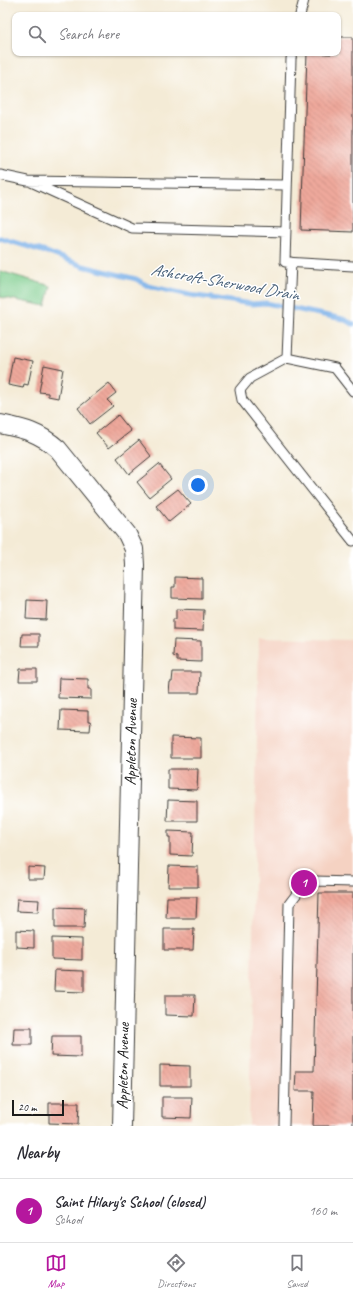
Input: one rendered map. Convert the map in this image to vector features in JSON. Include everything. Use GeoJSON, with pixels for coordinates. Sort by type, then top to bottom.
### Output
{"type":"FeatureCollection","features":[{"type":"Feature","properties":{"kind":"street","name":"Appleton Avenue"},"geometry":{"type":"LineString","coordinates":[[0,424],[31,431],[50,442],[58,449],[127,534],[134,549],[136,565],[122,1126]]}},
{"type":"Feature","properties":{"kind":"lane"},"geometry":{"type":"LineString","coordinates":[[301,12],[304,0]]}},
{"type":"Feature","properties":{"kind":"lane"},"geometry":{"type":"LineString","coordinates":[[292,56],[285,262],[353,266]]}},
{"type":"Feature","properties":{"kind":"lane"},"geometry":{"type":"LineString","coordinates":[[0,175],[28,181],[287,185]]}},
{"type":"Feature","properties":{"kind":"lane"},"geometry":{"type":"LineString","coordinates":[[28,181],[132,228],[286,232]]}},
{"type":"Feature","properties":{"kind":"lane"},"geometry":{"type":"LineString","coordinates":[[288,358],[291,262]]}},
{"type":"Feature","properties":{"kind":"lane"},"geometry":{"type":"LineString","coordinates":[[353,391],[335,368],[288,358],[250,378],[240,390],[242,400],[353,541]]}},
{"type":"Feature","properties":{"kind":"lane"},"geometry":{"type":"LineString","coordinates":[[284,1126],[289,904],[302,887],[314,881],[353,882]]}},
{"type":"Feature","properties":{"kind":"shaded area"},"geometry":{"type":"Polygon","coordinates":[[[259,638],[353,640],[353,1126],[249,1126],[259,638]]]}},
{"type":"Feature","properties":{"kind":"green space"},"geometry":{"type":"Polygon","coordinates":[[[0,271],[51,286],[46,306],[0,297],[0,271]]]}},
{"type":"Feature","properties":{"kind":"building"},"geometry":{"type":"Polygon","coordinates":[[[341,37],[353,37],[353,232],[301,230],[307,56],[341,56],[341,37]]]}},
{"type":"Feature","properties":{"kind":"building"},"geometry":{"type":"Polygon","coordinates":[[[13,357],[33,361],[28,385],[24,384],[23,388],[8,385],[13,357]]]}},
{"type":"Feature","properties":{"kind":"building"},"geometry":{"type":"Polygon","coordinates":[[[44,365],[63,369],[58,398],[48,396],[48,393],[39,392],[44,365]]]}},
{"type":"Feature","properties":{"kind":"building"},"geometry":{"type":"Polygon","coordinates":[[[109,383],[116,393],[107,400],[113,406],[90,424],[78,408],[109,383]]]}},
{"type":"Feature","properties":{"kind":"building"},"geometry":{"type":"Polygon","coordinates":[[[118,415],[131,431],[109,448],[96,433],[118,415]]]}},
{"type":"Feature","properties":{"kind":"building"},"geometry":{"type":"Polygon","coordinates":[[[139,440],[151,456],[129,474],[117,458],[139,440]]]}},
{"type":"Feature","properties":{"kind":"building"},"geometry":{"type":"Polygon","coordinates":[[[159,464],[171,479],[149,497],[137,482],[159,464]]]}},
{"type":"Feature","properties":{"kind":"building"},"geometry":{"type":"Polygon","coordinates":[[[178,489],[191,504],[169,522],[156,506],[178,489]]]}},
{"type":"Feature","properties":{"kind":"building"},"geometry":{"type":"Polygon","coordinates":[[[175,577],[202,578],[202,599],[172,598],[172,587],[175,587],[175,577]]]}},
{"type":"Feature","properties":{"kind":"building"},"geometry":{"type":"Polygon","coordinates":[[[27,600],[47,601],[46,620],[26,619],[27,600]]]}},
{"type":"Feature","properties":{"kind":"building"},"geometry":{"type":"Polygon","coordinates":[[[176,609],[204,610],[203,631],[173,630],[173,619],[176,619],[176,609]]]}},
{"type":"Feature","properties":{"kind":"building"},"geometry":{"type":"Polygon","coordinates":[[[22,634],[39,634],[39,646],[21,646],[22,634]]]}},
{"type":"Feature","properties":{"kind":"building"},"geometry":{"type":"Polygon","coordinates":[[[174,640],[201,641],[201,662],[177,661],[177,657],[173,656],[174,640]]]}},
{"type":"Feature","properties":{"kind":"building"},"geometry":{"type":"Polygon","coordinates":[[[20,669],[37,669],[37,681],[19,681],[20,669]]]}},
{"type":"Feature","properties":{"kind":"building"},"geometry":{"type":"Polygon","coordinates":[[[173,672],[200,672],[199,693],[169,693],[173,672]]]}},
{"type":"Feature","properties":{"kind":"building"},"geometry":{"type":"Polygon","coordinates":[[[59,678],[88,679],[88,689],[91,689],[91,699],[58,698],[59,678]]]}},
{"type":"Feature","properties":{"kind":"building"},"geometry":{"type":"Polygon","coordinates":[[[61,710],[88,711],[88,721],[91,721],[90,731],[60,730],[61,710]]]}},
{"type":"Feature","properties":{"kind":"building"},"geometry":{"type":"Polygon","coordinates":[[[171,737],[201,738],[201,758],[171,758],[171,737]]]}},
{"type":"Feature","properties":{"kind":"building"},"geometry":{"type":"Polygon","coordinates":[[[168,769],[198,769],[197,790],[168,789],[168,769]]]}},
{"type":"Feature","properties":{"kind":"building"},"geometry":{"type":"Polygon","coordinates":[[[168,800],[197,801],[197,821],[167,821],[168,800]]]}},
{"type":"Feature","properties":{"kind":"building"},"geometry":{"type":"Polygon","coordinates":[[[168,831],[193,832],[192,856],[170,855],[170,837],[168,837],[168,831]]]}},
{"type":"Feature","properties":{"kind":"building"},"geometry":{"type":"Polygon","coordinates":[[[169,866],[198,867],[198,887],[168,887],[169,866]]]}},
{"type":"Feature","properties":{"kind":"building"},"geometry":{"type":"Polygon","coordinates":[[[28,867],[45,868],[44,879],[28,879],[28,867]]]}},
{"type":"Feature","properties":{"kind":"building"},"geometry":{"type":"Polygon","coordinates":[[[319,893],[353,893],[353,1126],[313,1126],[314,1091],[295,1091],[296,1071],[314,1071],[319,893]]]}},
{"type":"Feature","properties":{"kind":"building"},"geometry":{"type":"Polygon","coordinates":[[[167,897],[197,897],[196,918],[166,918],[167,897]]]}},
{"type":"Feature","properties":{"kind":"building"},"geometry":{"type":"Polygon","coordinates":[[[17,899],[39,900],[38,912],[16,911],[17,899]]]}},
{"type":"Feature","properties":{"kind":"building"},"geometry":{"type":"Polygon","coordinates":[[[55,907],[85,908],[84,928],[55,928],[55,907]]]}},
{"type":"Feature","properties":{"kind":"building"},"geometry":{"type":"Polygon","coordinates":[[[164,929],[194,929],[193,950],[164,950],[164,929]]]}},
{"type":"Feature","properties":{"kind":"building"},"geometry":{"type":"Polygon","coordinates":[[[16,930],[34,931],[34,948],[16,947],[16,930]]]}},
{"type":"Feature","properties":{"kind":"building"},"geometry":{"type":"Polygon","coordinates":[[[52,938],[82,939],[82,960],[52,959],[52,938]]]}},
{"type":"Feature","properties":{"kind":"building"},"geometry":{"type":"Polygon","coordinates":[[[55,970],[84,971],[84,992],[54,991],[55,970]]]}},
{"type":"Feature","properties":{"kind":"building"},"geometry":{"type":"Polygon","coordinates":[[[165,995],[195,995],[194,1016],[165,1015],[165,995]]]}},
{"type":"Feature","properties":{"kind":"building"},"geometry":{"type":"Polygon","coordinates":[[[14,1028],[32,1028],[32,1045],[13,1045],[14,1028]]]}},
{"type":"Feature","properties":{"kind":"building"},"geometry":{"type":"Polygon","coordinates":[[[52,1036],[81,1036],[81,1057],[51,1056],[52,1036]]]}},
{"type":"Feature","properties":{"kind":"building"},"geometry":{"type":"Polygon","coordinates":[[[160,1065],[190,1066],[190,1086],[160,1086],[160,1065]]]}},
{"type":"Feature","properties":{"kind":"building"},"geometry":{"type":"Polygon","coordinates":[[[162,1097],[192,1097],[191,1118],[162,1117],[162,1097]]]}},
{"type":"Feature","properties":{"kind":"building"},"geometry":{"type":"Polygon","coordinates":[[[49,1103],[79,1103],[78,1124],[49,1123],[49,1103]]]}},
{"type":"Feature","properties":{"kind":"waterway","name":"Ashcroft-Sherwood Drain"},"geometry":{"type":"LineString","coordinates":[[0,238],[49,253],[83,266],[136,279],[148,286],[190,295],[252,304],[266,303],[343,319],[353,324]]}},
{"type":"Feature","properties":{"kind":"place","name":"Saint Hilary's School (closed)"},"geometry":{"type":"Point","coordinates":[304,883]}}]}
